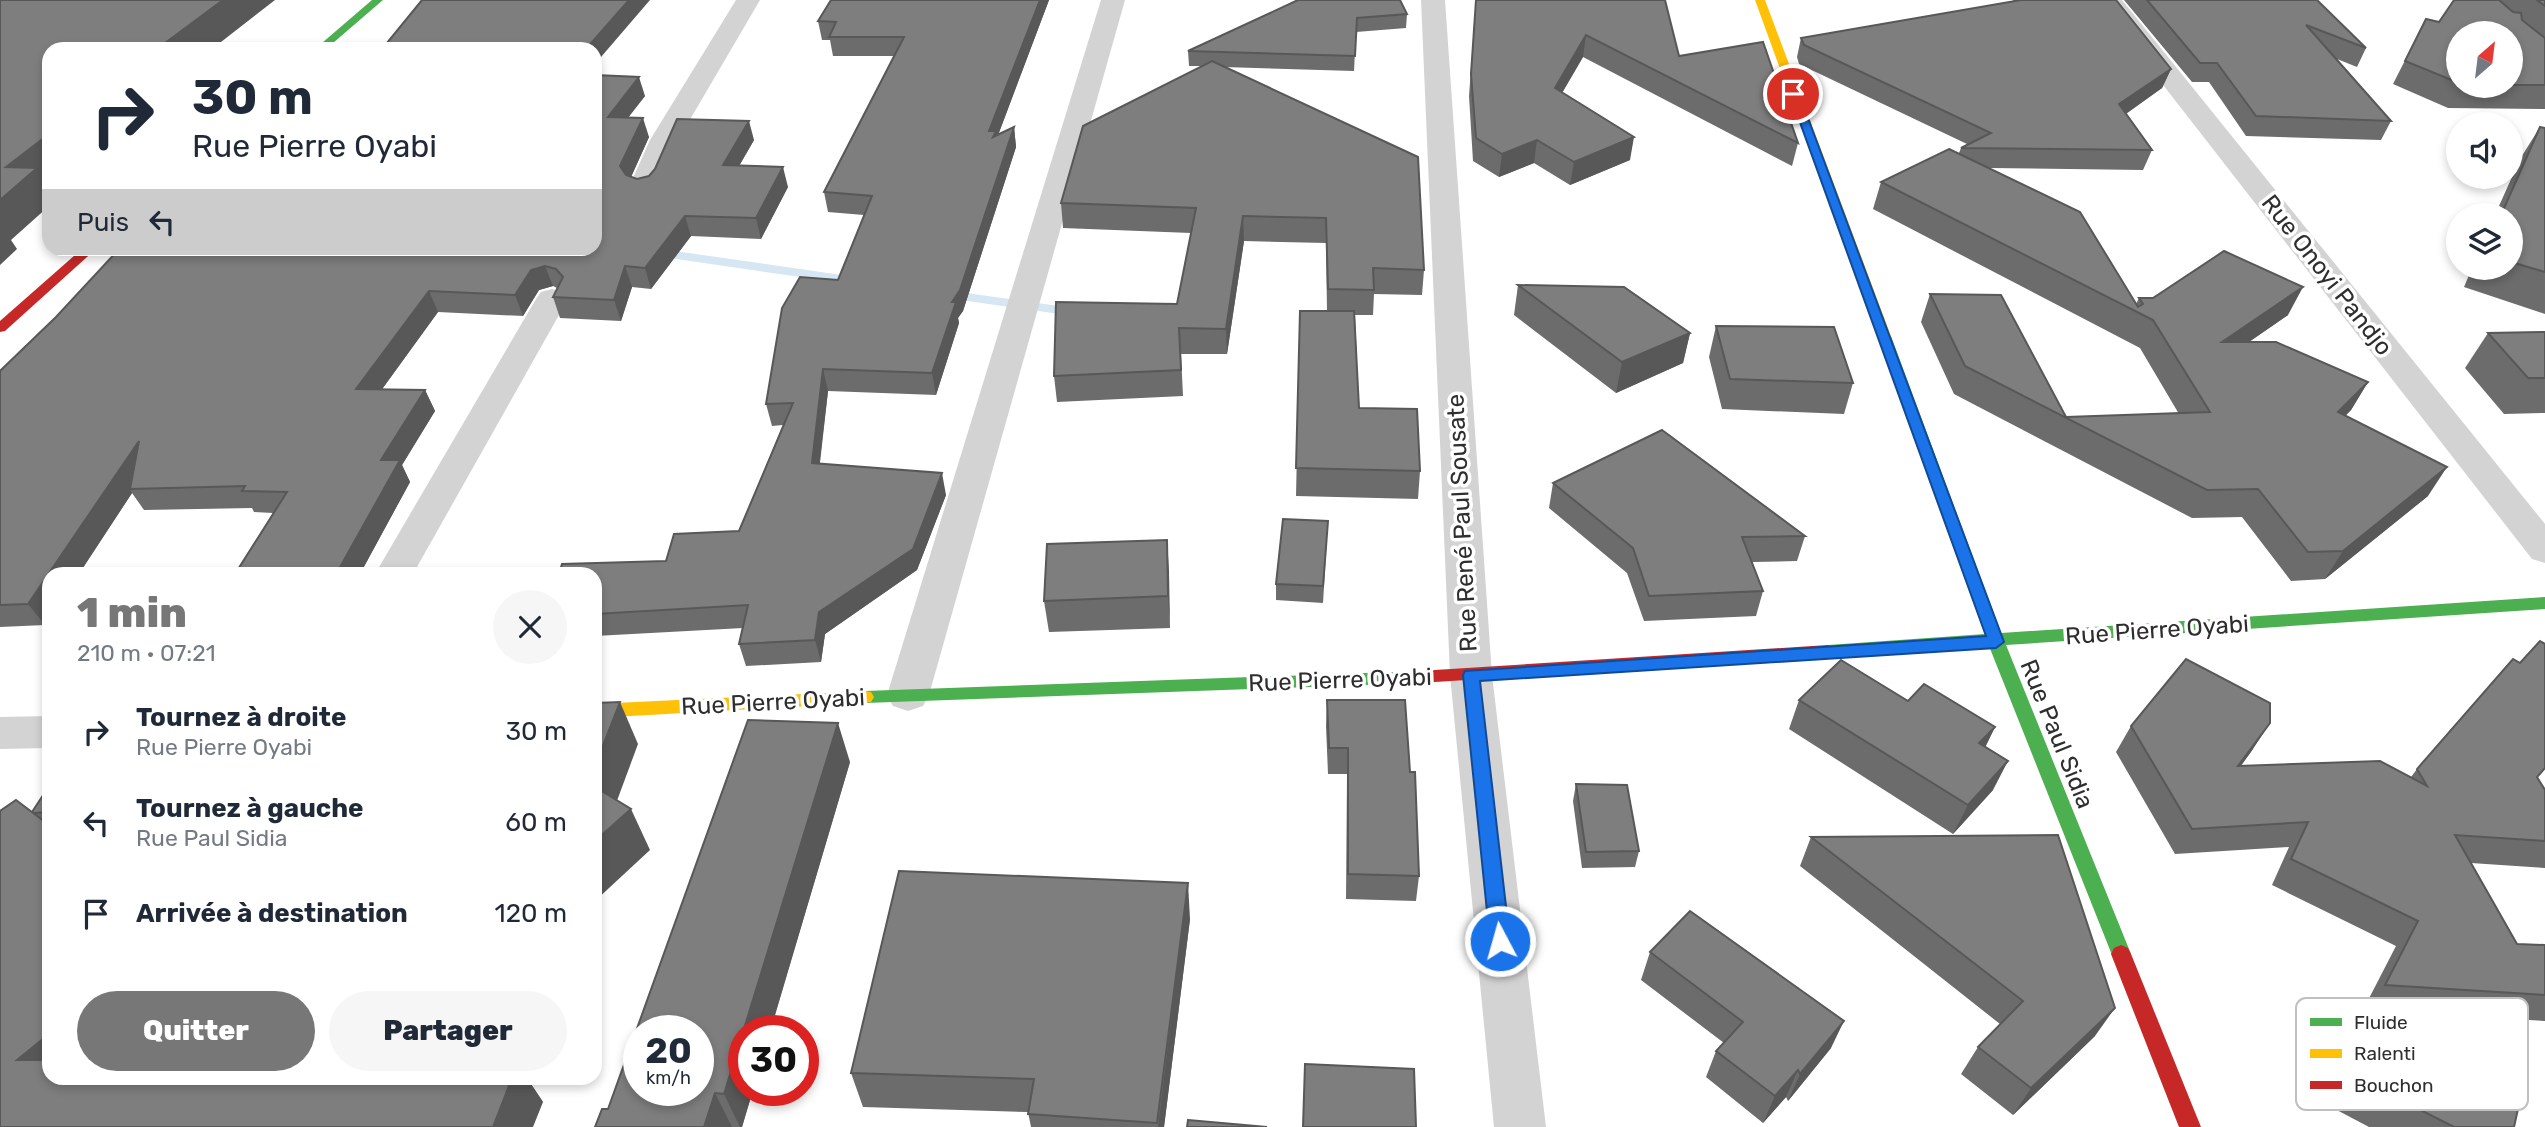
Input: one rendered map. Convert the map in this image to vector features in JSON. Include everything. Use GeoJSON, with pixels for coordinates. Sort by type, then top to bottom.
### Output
{"type":"FeatureCollection","features":[{"type":"Feature","properties":{"kind":"street"},"geometry":{"type":"LineString","coordinates":[[328,42],[378,0]]}},
{"type":"Feature","properties":{"kind":"street"},"geometry":{"type":"LineString","coordinates":[[644,187],[664,139],[747,0]]}},
{"type":"Feature","properties":{"kind":"street"},"geometry":{"type":"LineString","coordinates":[[908,695],[1113,0]]}},
{"type":"Feature","properties":{"kind":"street","name":"Rue René Paul Sousate"},"geometry":{"type":"LineString","coordinates":[[1433,0],[1471,675],[1520,1127]]}},
{"type":"Feature","properties":{"kind":"street","name":"Rue Paul Sidia"},"geometry":{"type":"LineString","coordinates":[[1760,0],[1996,642],[2190,1127]]}},
{"type":"Feature","properties":{"kind":"street","name":"Rue Onoyi Pandjo"},"geometry":{"type":"LineString","coordinates":[[2109,0],[2545,550]]}},
{"type":"Feature","properties":{"kind":"street"},"geometry":{"type":"LineString","coordinates":[[0,328],[82,256]]}},
{"type":"Feature","properties":{"kind":"street"},"geometry":{"type":"LineString","coordinates":[[398,567],[552,299]]}},
{"type":"Feature","properties":{"kind":"street","name":"Rue Pierre Oyabi"},"geometry":{"type":"LineString","coordinates":[[602,711],[908,695],[1471,675],[1996,642],[2545,603]]}},
{"type":"Feature","properties":{"kind":"street"},"geometry":{"type":"LineString","coordinates":[[0,733],[42,732]]}},
{"type":"Feature","properties":{"kind":"building"},"geometry":{"type":"Polygon","coordinates":[[[0,0],[223,0],[166,42],[42,42],[42,139],[6,167],[37,168],[0,200],[0,0]]]}},
{"type":"Feature","properties":{"kind":"building"},"geometry":{"type":"Polygon","coordinates":[[[422,0],[629,0],[592,42],[388,42],[422,0]]]}},
{"type":"Feature","properties":{"kind":"building"},"geometry":{"type":"Polygon","coordinates":[[[831,0],[1040,0],[989,131],[996,131],[993,137],[1014,127],[960,290],[952,302],[956,302],[932,373],[823,369],[812,463],[942,473],[913,549],[819,612],[815,640],[739,644],[748,605],[602,614],[602,567],[561,567],[562,564],[666,561],[674,534],[739,531],[793,403],[766,404],[782,308],[800,277],[838,280],[872,196],[824,192],[904,37],[829,37],[836,22],[818,21],[831,0]]]}},
{"type":"Feature","properties":{"kind":"building"},"geometry":{"type":"Polygon","coordinates":[[[1298,0],[1400,0],[1407,14],[1357,18],[1355,56],[1188,51],[1298,0]]]}},
{"type":"Feature","properties":{"kind":"building"},"geometry":{"type":"Polygon","coordinates":[[[1476,0],[1665,0],[1679,56],[1763,42],[1798,143],[1586,35],[1555,88],[1634,137],[1574,162],[1537,140],[1502,154],[1476,138],[1471,74],[1476,0]]]}},
{"type":"Feature","properties":{"kind":"building"},"geometry":{"type":"Polygon","coordinates":[[[2021,0],[2116,0],[2171,69],[2119,104],[2152,150],[1961,148],[1991,133],[1804,45],[1801,38],[2021,0]]]}},
{"type":"Feature","properties":{"kind":"building"},"geometry":{"type":"Polygon","coordinates":[[[2147,0],[2317,0],[2366,48],[2306,25],[2391,121],[2256,116],[2217,63],[2200,63],[2147,0]]]}},
{"type":"Feature","properties":{"kind":"building"},"geometry":{"type":"Polygon","coordinates":[[[2454,0],[2499,0],[2513,12],[2521,13],[2523,21],[2446,21],[2446,78],[2405,61],[2426,19],[2439,22],[2454,0]]]}},
{"type":"Feature","properties":{"kind":"building"},"geometry":{"type":"Polygon","coordinates":[[[2524,22],[2545,38],[2545,85],[2524,85],[2524,22]]]}},
{"type":"Feature","properties":{"kind":"building"},"geometry":{"type":"Polygon","coordinates":[[[1212,61],[1418,157],[1424,270],[1373,268],[1374,290],[1328,289],[1326,218],[1243,216],[1226,329],[1179,328],[1181,370],[1054,376],[1056,302],[1177,304],[1196,208],[1061,203],[1083,126],[1212,61]]]}},
{"type":"Feature","properties":{"kind":"building"},"geometry":{"type":"Polygon","coordinates":[[[602,75],[639,77],[608,117],[643,118],[620,166],[626,175],[637,179],[649,176],[655,169],[677,119],[749,121],[723,165],[783,167],[756,218],[685,216],[645,268],[625,266],[614,300],[553,297],[563,277],[556,269],[545,266],[531,270],[515,295],[429,291],[356,389],[425,390],[381,460],[400,460],[340,567],[239,567],[287,492],[242,491],[245,486],[130,489],[139,441],[53,567],[42,567],[42,583],[28,604],[0,605],[0,371],[56,317],[113,256],[602,256],[602,75]]]}},
{"type":"Feature","properties":{"kind":"building"},"geometry":{"type":"Polygon","coordinates":[[[2540,127],[2545,128],[2545,272],[2523,266],[2523,203],[2506,203],[2513,189],[2523,189],[2523,165],[2540,127]]]}},
{"type":"Feature","properties":{"kind":"building"},"geometry":{"type":"Polygon","coordinates":[[[1949,149],[2080,212],[2138,307],[2143,304],[2139,298],[2153,298],[2224,251],[2303,287],[2222,342],[2276,342],[2368,382],[2338,412],[2447,467],[2343,551],[2308,552],[2258,489],[2207,490],[1965,366],[1930,294],[2001,295],[2066,417],[2210,412],[2153,320],[1881,182],[1949,149]]]}},
{"type":"Feature","properties":{"kind":"building"},"geometry":{"type":"Polygon","coordinates":[[[1518,285],[1624,287],[1690,333],[1622,362],[1518,285]]]}},
{"type":"Feature","properties":{"kind":"building"},"geometry":{"type":"Polygon","coordinates":[[[1300,311],[1354,311],[1359,408],[1417,409],[1420,471],[1296,468],[1300,311]]]}},
{"type":"Feature","properties":{"kind":"building"},"geometry":{"type":"Polygon","coordinates":[[[1716,326],[1834,327],[1853,383],[1730,379],[1716,326]]]}},
{"type":"Feature","properties":{"kind":"building"},"geometry":{"type":"Polygon","coordinates":[[[2545,332],[2545,378],[2528,378],[2488,333],[2545,332]]]}},
{"type":"Feature","properties":{"kind":"building"},"geometry":{"type":"Polygon","coordinates":[[[1662,430],[1805,536],[1742,537],[1763,591],[1649,596],[1633,548],[1553,483],[1662,430]]]}},
{"type":"Feature","properties":{"kind":"building"},"geometry":{"type":"Polygon","coordinates":[[[1283,519],[1328,521],[1323,586],[1276,584],[1283,519]]]}},
{"type":"Feature","properties":{"kind":"building"},"geometry":{"type":"Polygon","coordinates":[[[1167,540],[1168,596],[1044,601],[1047,544],[1167,540]]]}},
{"type":"Feature","properties":{"kind":"building"},"geometry":{"type":"Polygon","coordinates":[[[2540,641],[2545,644],[2545,768],[2537,777],[2545,790],[2545,841],[2455,835],[2517,944],[2545,945],[2545,995],[2385,985],[2418,921],[2291,859],[2308,822],[2192,829],[2131,726],[2186,659],[2270,703],[2270,723],[2238,766],[2380,761],[2427,786],[2417,769],[2513,659],[2520,663],[2540,641]]]}},
{"type":"Feature","properties":{"kind":"building"},"geometry":{"type":"Polygon","coordinates":[[[1841,660],[1908,701],[1924,684],[1995,727],[1979,743],[2008,761],[1968,805],[1799,700],[1841,660]]]}},
{"type":"Feature","properties":{"kind":"building"},"geometry":{"type":"Polygon","coordinates":[[[1327,700],[1405,700],[1410,772],[1415,772],[1419,876],[1348,874],[1348,748],[1329,748],[1327,700]]]}},
{"type":"Feature","properties":{"kind":"building"},"geometry":{"type":"Polygon","coordinates":[[[620,702],[602,748],[602,703],[620,702]]]}},
{"type":"Feature","properties":{"kind":"building"},"geometry":{"type":"Polygon","coordinates":[[[748,720],[838,723],[748,1015],[728,1015],[728,1081],[724,1094],[715,1093],[714,1096],[714,1015],[642,1015],[748,720]]]}},
{"type":"Feature","properties":{"kind":"building"},"geometry":{"type":"Polygon","coordinates":[[[1576,784],[1627,785],[1639,851],[1586,852],[1576,784]]]}},
{"type":"Feature","properties":{"kind":"building"},"geometry":{"type":"Polygon","coordinates":[[[602,791],[631,809],[602,835],[602,791]]]}},
{"type":"Feature","properties":{"kind":"building"},"geometry":{"type":"Polygon","coordinates":[[[42,797],[42,812],[32,812],[42,797]]]}},
{"type":"Feature","properties":{"kind":"building"},"geometry":{"type":"Polygon","coordinates":[[[16,800],[42,820],[42,1040],[17,1060],[42,1060],[42,1085],[509,1085],[493,1127],[0,1127],[0,811],[16,800]]]}},
{"type":"Feature","properties":{"kind":"building"},"geometry":{"type":"Polygon","coordinates":[[[2058,835],[2115,1008],[2031,1088],[1978,1047],[2023,1001],[1811,837],[2058,835]]]}},
{"type":"Feature","properties":{"kind":"building"},"geometry":{"type":"Polygon","coordinates":[[[899,871],[1188,883],[1157,1123],[1028,1114],[1034,1079],[851,1073],[899,871]]]}},
{"type":"Feature","properties":{"kind":"building"},"geometry":{"type":"Polygon","coordinates":[[[1690,911],[1844,1021],[1800,1074],[1798,1070],[1775,1096],[1716,1051],[1743,1022],[1650,952],[1690,911]]]}},
{"type":"Feature","properties":{"kind":"building"},"geometry":{"type":"Polygon","coordinates":[[[1305,1064],[1414,1069],[1416,1127],[1303,1127],[1305,1064]]]}},
{"type":"Feature","properties":{"kind":"building"},"geometry":{"type":"Polygon","coordinates":[[[623,1067],[623,1106],[711,1106],[704,1127],[595,1127],[602,1109],[608,1109],[623,1067]]]}},
{"type":"Feature","properties":{"kind":"building"},"geometry":{"type":"Polygon","coordinates":[[[2420,1110],[2518,1110],[2514,1127],[2454,1127],[2420,1110]]]}},
{"type":"Feature","properties":{"kind":"building"},"geometry":{"type":"Polygon","coordinates":[[[1188,1120],[1267,1127],[1187,1127],[1188,1120]]]}},
{"type":"Feature","properties":{"kind":"waterway"},"geometry":{"type":"LineString","coordinates":[[654,252],[862,282]]}},
{"type":"Feature","properties":{"kind":"waterway"},"geometry":{"type":"LineString","coordinates":[[945,294],[1080,313]]}},
{"type":"Feature","properties":{"kind":"traffic: fast"},"geometry":{"type":"LineString","coordinates":[[328,42],[378,0]]}},
{"type":"Feature","properties":{"kind":"traffic: fast"},"geometry":{"type":"LineString","coordinates":[[1884,336],[1996,642],[2121,954]]}},
{"type":"Feature","properties":{"kind":"traffic: fast"},"geometry":{"type":"LineString","coordinates":[[1828,651],[2545,603]]}},
{"type":"Feature","properties":{"kind":"traffic: fast"},"geometry":{"type":"LineString","coordinates":[[865,697],[1419,677]]}},
{"type":"Feature","properties":{"kind":"traffic: slow"},"geometry":{"type":"LineString","coordinates":[[1760,0],[1884,336]]}},
{"type":"Feature","properties":{"kind":"traffic: slow"},"geometry":{"type":"LineString","coordinates":[[602,711],[865,697]]}},
{"type":"Feature","properties":{"kind":"traffic: jam"},"geometry":{"type":"LineString","coordinates":[[0,328],[82,256]]}},
{"type":"Feature","properties":{"kind":"traffic: jam"},"geometry":{"type":"LineString","coordinates":[[1419,677],[1828,651]]}},
{"type":"Feature","properties":{"kind":"traffic: jam"},"geometry":{"type":"LineString","coordinates":[[2121,954],[2190,1127]]}},
{"type":"Feature","properties":{"kind":"route"},"geometry":{"type":"LineString","coordinates":[[1500,941],[1471,675],[1996,642],[1793,94]]}}]}
